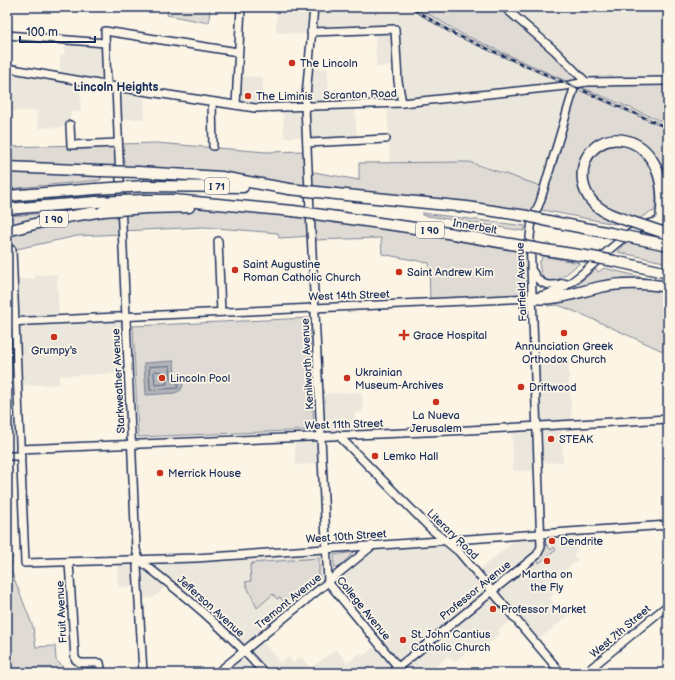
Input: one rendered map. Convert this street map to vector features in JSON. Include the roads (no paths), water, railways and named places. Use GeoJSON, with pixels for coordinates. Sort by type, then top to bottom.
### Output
{"type":"FeatureCollection","features":[{"type":"Feature","properties":{"kind":"highway"},"geometry":{"type":"LineString","coordinates":[[664,220],[659,176],[652,158],[636,142],[622,139],[607,141],[596,148],[588,157],[583,172],[584,185],[588,198],[598,208],[617,217],[668,234]]}},
{"type":"Feature","properties":{"kind":"highway"},"geometry":{"type":"LineString","coordinates":[[7,167],[221,177],[289,189]]}},
{"type":"Feature","properties":{"kind":"highway","name":"I 71"},"geometry":{"type":"LineString","coordinates":[[7,196],[146,186],[227,186],[289,189]]}},
{"type":"Feature","properties":{"kind":"highway","name":"Innerbelt"},"geometry":{"type":"LineString","coordinates":[[289,189],[527,216],[668,245]]}},
{"type":"Feature","properties":{"kind":"highway"},"geometry":{"type":"LineString","coordinates":[[7,209],[96,202],[146,204]]}},
{"type":"Feature","properties":{"kind":"highway","name":"Innerbelt"},"geometry":{"type":"LineString","coordinates":[[146,204],[277,208],[436,231],[592,257],[668,273]]}},
{"type":"Feature","properties":{"kind":"highway","name":"I 90"},"geometry":{"type":"LineString","coordinates":[[7,231],[54,219],[146,204]]}},
{"type":"Feature","properties":{"kind":"highway"},"geometry":{"type":"LineString","coordinates":[[533,298],[551,299],[602,287],[623,284],[652,284],[668,287]]}},
{"type":"Feature","properties":{"kind":"street"},"geometry":{"type":"LineString","coordinates":[[236,105],[241,7]]}},
{"type":"Feature","properties":{"kind":"street","name":"Kenilworth Avenue"},"geometry":{"type":"LineString","coordinates":[[314,7],[306,107],[326,549]]}},
{"type":"Feature","properties":{"kind":"street"},"geometry":{"type":"LineString","coordinates":[[504,7],[554,50],[586,82]]}},
{"type":"Feature","properties":{"kind":"street"},"geometry":{"type":"LineString","coordinates":[[311,32],[395,29],[398,81],[402,103]]}},
{"type":"Feature","properties":{"kind":"street"},"geometry":{"type":"LineString","coordinates":[[107,86],[105,31],[238,52]]}},
{"type":"Feature","properties":{"kind":"street"},"geometry":{"type":"LineString","coordinates":[[7,34],[105,43]]}},
{"type":"Feature","properties":{"kind":"street","name":"Scranton Road"},"geometry":{"type":"LineString","coordinates":[[7,68],[107,86],[255,108],[402,103],[586,82],[668,81]]}},
{"type":"Feature","properties":{"kind":"street","name":"Fairfield Avenue"},"geometry":{"type":"LineString","coordinates":[[542,533],[530,237],[532,220],[540,202],[575,84]]}},
{"type":"Feature","properties":{"kind":"street","name":"Starkweather Avenue"},"geometry":{"type":"LineString","coordinates":[[116,87],[136,548],[139,560],[137,566],[143,673]]}},
{"type":"Feature","properties":{"kind":"street"},"geometry":{"type":"LineString","coordinates":[[212,102],[213,146]]}},
{"type":"Feature","properties":{"kind":"street"},"geometry":{"type":"LineString","coordinates":[[70,124],[71,145],[118,143]]}},
{"type":"Feature","properties":{"kind":"street"},"geometry":{"type":"LineString","coordinates":[[7,138],[8,147]]}},
{"type":"Feature","properties":{"kind":"street"},"geometry":{"type":"LineString","coordinates":[[307,143],[386,140]]}},
{"type":"Feature","properties":{"kind":"street","name":"West 14th Street"},"geometry":{"type":"LineString","coordinates":[[7,322],[533,298],[562,288],[634,230],[649,222],[664,220]]}},
{"type":"Feature","properties":{"kind":"street"},"geometry":{"type":"LineString","coordinates":[[218,241],[221,312]]}},
{"type":"Feature","properties":{"kind":"street"},"geometry":{"type":"LineString","coordinates":[[12,250],[20,452]]}},
{"type":"Feature","properties":{"kind":"street"},"geometry":{"type":"LineString","coordinates":[[532,270],[538,280],[550,286],[564,283],[583,272]]}},
{"type":"Feature","properties":{"kind":"street","name":"West 11th Street"},"geometry":{"type":"LineString","coordinates":[[7,456],[20,452],[132,444],[668,419]]}},
{"type":"Feature","properties":{"kind":"street","name":"Literary Road"},"geometry":{"type":"LineString","coordinates":[[338,435],[444,541],[459,552],[561,673]]}},
{"type":"Feature","properties":{"kind":"street","name":"West 10th Street"},"geometry":{"type":"LineString","coordinates":[[20,452],[25,563],[196,558],[668,525]]}},
{"type":"Feature","properties":{"kind":"street","name":"Professor Avenue"},"geometry":{"type":"LineString","coordinates":[[392,673],[401,670],[537,555],[542,547],[542,533]]}},
{"type":"Feature","properties":{"kind":"street","name":"Tremont Avenue"},"geometry":{"type":"LineString","coordinates":[[217,673],[372,546]]}},
{"type":"Feature","properties":{"kind":"street","name":"College Avenue"},"geometry":{"type":"LineString","coordinates":[[326,549],[328,582],[401,670]]}},
{"type":"Feature","properties":{"kind":"street","name":"Jefferson Avenue"},"geometry":{"type":"LineString","coordinates":[[139,560],[169,584],[244,650],[264,673]]}},
{"type":"Feature","properties":{"kind":"street","name":"Fruit Avenue"},"geometry":{"type":"LineString","coordinates":[[69,562],[76,662],[100,663],[102,673]]}},
{"type":"Feature","properties":{"kind":"street","name":"West 7th Street"},"geometry":{"type":"LineString","coordinates":[[585,673],[668,605]]}},
{"type":"Feature","properties":{"kind":"water","name":"Lincoln Pool"},"geometry":{"type":"Polygon","coordinates":[[[174,361],[175,377],[180,379],[183,385],[181,390],[175,393],[146,395],[144,363],[174,361]]]}},
{"type":"Feature","properties":{"kind":"railway"},"geometry":{"type":"LineString","coordinates":[[410,7],[454,34],[668,128]]}},
{"type":"Feature","properties":{"kind":"place","name":"The Lincoln"},"geometry":{"type":"Point","coordinates":[292,63]}},
{"type":"Feature","properties":{"kind":"place","name":"The Liminis"},"geometry":{"type":"Point","coordinates":[248,96]}},
{"type":"Feature","properties":{"kind":"place","name":"Saint Augustine Roman Catholic Church"},"geometry":{"type":"Point","coordinates":[235,270]}},
{"type":"Feature","properties":{"kind":"place","name":"Saint Andrew Kim"},"geometry":{"type":"Point","coordinates":[399,272]}},
{"type":"Feature","properties":{"kind":"place","name":"Annunciation Greek Orthodox Church"},"geometry":{"type":"Point","coordinates":[564,333]}},
{"type":"Feature","properties":{"kind":"place","name":"Grace Hospital"},"geometry":{"type":"Point","coordinates":[404,335]}},
{"type":"Feature","properties":{"kind":"place","name":"Grumpy's"},"geometry":{"type":"Point","coordinates":[54,337]}},
{"type":"Feature","properties":{"kind":"place","name":"Lincoln Pool"},"geometry":{"type":"Point","coordinates":[162,378]}},
{"type":"Feature","properties":{"kind":"place","name":"Ukrainian Museum-Archives"},"geometry":{"type":"Point","coordinates":[347,378]}},
{"type":"Feature","properties":{"kind":"place","name":"Driftwood"},"geometry":{"type":"Point","coordinates":[521,387]}},
{"type":"Feature","properties":{"kind":"place","name":"La Nueva Jerusalem"},"geometry":{"type":"Point","coordinates":[436,402]}},
{"type":"Feature","properties":{"kind":"place","name":"STEAK"},"geometry":{"type":"Point","coordinates":[551,439]}},
{"type":"Feature","properties":{"kind":"place","name":"Lemko Hall"},"geometry":{"type":"Point","coordinates":[375,456]}},
{"type":"Feature","properties":{"kind":"place","name":"Merrick House"},"geometry":{"type":"Point","coordinates":[160,473]}},
{"type":"Feature","properties":{"kind":"place","name":"Dendrite"},"geometry":{"type":"Point","coordinates":[552,541]}},
{"type":"Feature","properties":{"kind":"place","name":"Martha on the Fly"},"geometry":{"type":"Point","coordinates":[547,561]}},
{"type":"Feature","properties":{"kind":"place","name":"Professor Market"},"geometry":{"type":"Point","coordinates":[493,609]}},
{"type":"Feature","properties":{"kind":"place","name":"St. John Cantius Catholic Church"},"geometry":{"type":"Point","coordinates":[403,640]}},
{"type":"Feature","properties":{"kind":"district","name":"Lincoln Heights"},"geometry":{"type":"Point","coordinates":[116,87]}}]}
